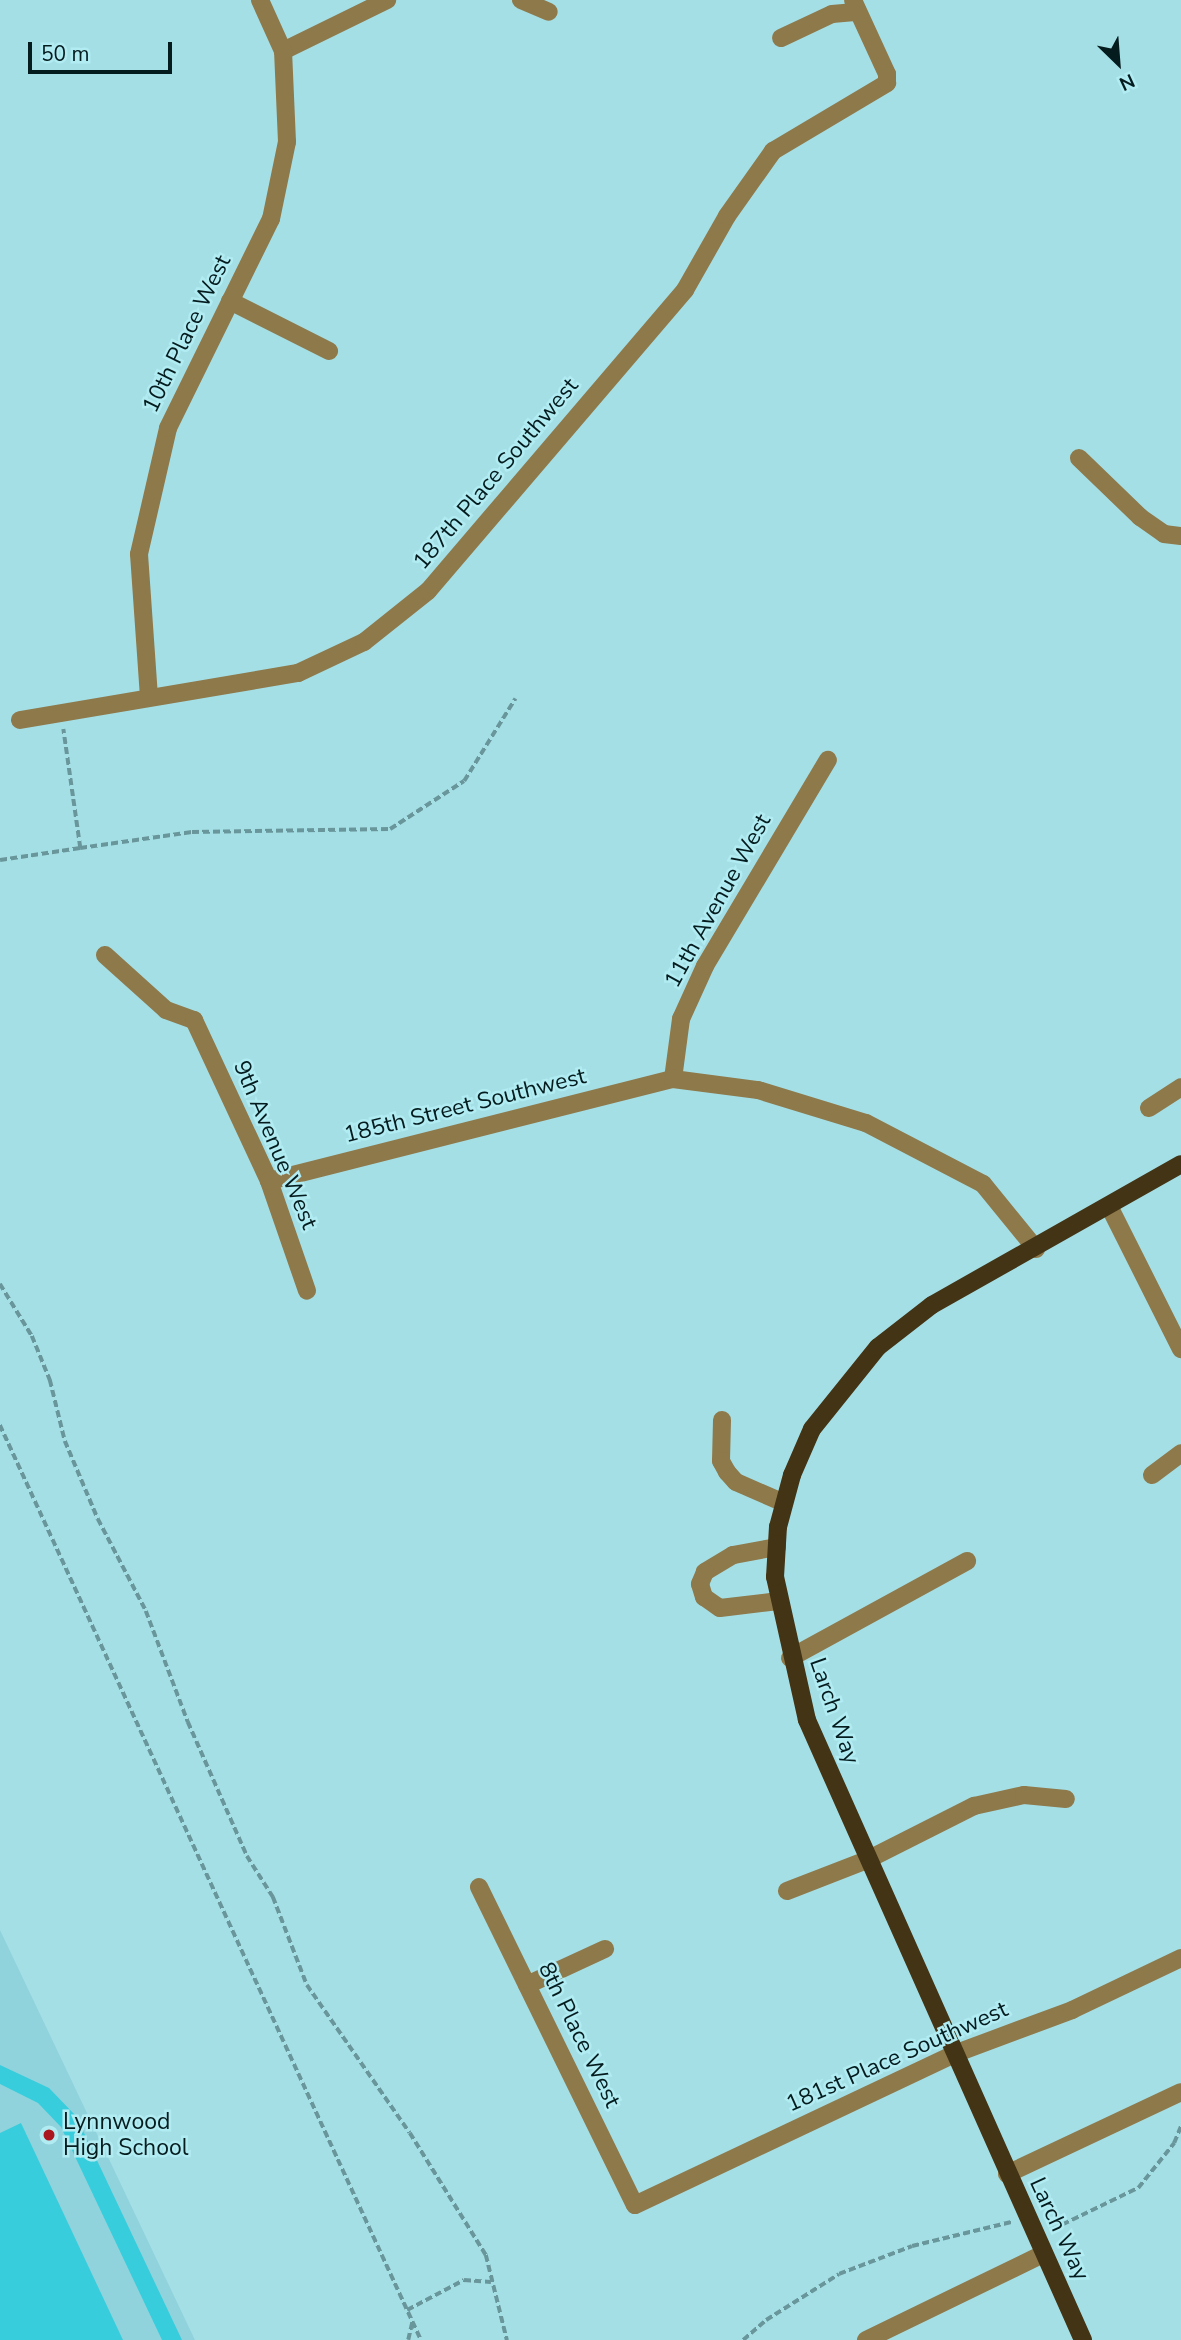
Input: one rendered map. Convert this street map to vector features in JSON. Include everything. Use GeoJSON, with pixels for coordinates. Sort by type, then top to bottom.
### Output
{"type":"FeatureCollection","features":[{"type":"Feature","properties":{"kind":"main road","name":"Larch Way"},"geometry":{"type":"LineString","coordinates":[[1083,2340],[867,1860],[807,1720],[790,1658],[779,1601],[775,1577],[777,1547],[784,1503],[812,1429],[878,1347],[932,1304],[1110,1208],[1181,1164]]}},
{"type":"Feature","properties":{"kind":"street","name":"10th Place West"},"geometry":{"type":"LineString","coordinates":[[149,697],[139,554],[167,428],[274,206],[287,142],[283,51],[260,0]]}},
{"type":"Feature","properties":{"kind":"street"},"geometry":{"type":"LineString","coordinates":[[283,51],[387,0]]}},
{"type":"Feature","properties":{"kind":"street"},"geometry":{"type":"LineString","coordinates":[[521,0],[549,12]]}},
{"type":"Feature","properties":{"kind":"street"},"geometry":{"type":"LineString","coordinates":[[780,38],[854,6]]}},
{"type":"Feature","properties":{"kind":"street","name":"187th Place Southwest"},"geometry":{"type":"LineString","coordinates":[[20,720],[298,673],[364,642],[428,591],[685,290],[727,216],[773,151],[880,91],[887,74],[854,6]]}},
{"type":"Feature","properties":{"kind":"street"},"geometry":{"type":"LineString","coordinates":[[230,301],[329,351]]}},
{"type":"Feature","properties":{"kind":"street"},"geometry":{"type":"LineString","coordinates":[[1080,458],[1140,517],[1164,534],[1181,536]]}},
{"type":"Feature","properties":{"kind":"street","name":"11th Avenue West"},"geometry":{"type":"LineString","coordinates":[[673,1079],[681,1019],[705,966],[828,760]]}},
{"type":"Feature","properties":{"kind":"street","name":"9th Avenue West"},"geometry":{"type":"LineString","coordinates":[[105,955],[166,1010],[194,1020],[269,1181],[307,1291]]}},
{"type":"Feature","properties":{"kind":"street"},"geometry":{"type":"LineString","coordinates":[[673,1079],[758,1090],[866,1123],[983,1184],[1036,1249]]}},
{"type":"Feature","properties":{"kind":"street","name":"185th Street Southwest"},"geometry":{"type":"LineString","coordinates":[[269,1181],[673,1079]]}},
{"type":"Feature","properties":{"kind":"street"},"geometry":{"type":"LineString","coordinates":[[1149,1108],[1181,1087]]}},
{"type":"Feature","properties":{"kind":"street"},"geometry":{"type":"LineString","coordinates":[[1110,1208],[1181,1349]]}},
{"type":"Feature","properties":{"kind":"street"},"geometry":{"type":"LineString","coordinates":[[722,1420],[720,1446],[727,1472],[736,1482],[784,1503]]}},
{"type":"Feature","properties":{"kind":"street"},"geometry":{"type":"LineString","coordinates":[[1152,1475],[1181,1453]]}},
{"type":"Feature","properties":{"kind":"street"},"geometry":{"type":"LineString","coordinates":[[777,1547],[733,1555],[705,1572],[699,1584],[704,1597],[720,1608],[779,1601]]}},
{"type":"Feature","properties":{"kind":"street"},"geometry":{"type":"LineString","coordinates":[[790,1658],[967,1561]]}},
{"type":"Feature","properties":{"kind":"street"},"geometry":{"type":"LineString","coordinates":[[787,1891],[867,1860],[974,1806],[1024,1795],[1066,1799]]}},
{"type":"Feature","properties":{"kind":"street","name":"8th Place West"},"geometry":{"type":"LineString","coordinates":[[479,1887],[635,2205]]}},
{"type":"Feature","properties":{"kind":"street"},"geometry":{"type":"LineString","coordinates":[[527,1985],[605,1950]]}},
{"type":"Feature","properties":{"kind":"street","name":"181st Place Southwest"},"geometry":{"type":"LineString","coordinates":[[635,2205],[954,2054],[1072,2010],[1181,1958]]}},
{"type":"Feature","properties":{"kind":"street"},"geometry":{"type":"LineString","coordinates":[[1007,2174],[1181,2092]]}},
{"type":"Feature","properties":{"kind":"street"},"geometry":{"type":"LineString","coordinates":[[866,2340],[1040,2246]]}},
{"type":"Feature","properties":{"kind":"path"},"geometry":{"type":"LineString","coordinates":[[0,860],[192,832],[390,829],[464,781],[515,699]]}},
{"type":"Feature","properties":{"kind":"path"},"geometry":{"type":"LineString","coordinates":[[61,713],[80,848]]}},
{"type":"Feature","properties":{"kind":"path"},"geometry":{"type":"LineString","coordinates":[[0,1284],[32,1336],[50,1380],[65,1441],[98,1519],[146,1611],[188,1722],[247,1856],[273,1896],[307,1985],[410,2133],[486,2255],[507,2340]]}},
{"type":"Feature","properties":{"kind":"path"},"geometry":{"type":"LineString","coordinates":[[0,1425],[421,2340]]}},
{"type":"Feature","properties":{"kind":"path"},"geometry":{"type":"LineString","coordinates":[[1040,2246],[1138,2188],[1174,2143],[1181,2126]]}},
{"type":"Feature","properties":{"kind":"path"},"geometry":{"type":"LineString","coordinates":[[743,2340],[766,2320],[839,2274],[960,2232],[1027,2219]]}},
{"type":"Feature","properties":{"kind":"path"},"geometry":{"type":"LineString","coordinates":[[407,2310],[464,2280],[491,2282]]}},
{"type":"Feature","properties":{"kind":"path"},"geometry":{"type":"LineString","coordinates":[[408,2340],[412,2321]]}},
{"type":"Feature","properties":{"kind":"shaded area","name":"Lynnwood High School"},"geometry":{"type":"Polygon","coordinates":[[[0,1930],[195,2340],[0,2340],[0,1930]]]}},
{"type":"Feature","properties":{"kind":"shaded area"},"geometry":{"type":"Polygon","coordinates":[[[0,2065],[49,2088],[76,2116],[182,2340],[162,2340],[61,2127],[38,2103],[0,2084],[0,2065]]]}},
{"type":"Feature","properties":{"kind":"shaded area"},"geometry":{"type":"Polygon","coordinates":[[[21,2123],[123,2340],[0,2340],[0,2133],[21,2123]]]}},
{"type":"Feature","properties":{"kind":"place","name":"Lynnwood High School"},"geometry":{"type":"Point","coordinates":[49,2135]}}]}
